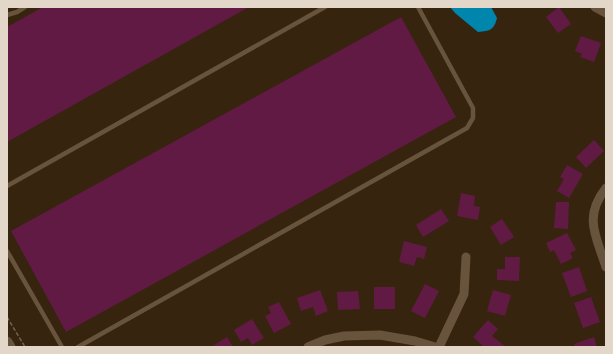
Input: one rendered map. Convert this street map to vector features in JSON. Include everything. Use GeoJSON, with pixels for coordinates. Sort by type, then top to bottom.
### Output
{"type":"FeatureCollection","features":[{"type":"Feature","properties":{"kind":"main road"},"geometry":{"type":"LineString","coordinates":[[7,342],[10,347]]}},
{"type":"Feature","properties":{"kind":"street"},"geometry":{"type":"LineString","coordinates":[[596,7],[606,13]]}},
{"type":"Feature","properties":{"kind":"street"},"geometry":{"type":"LineString","coordinates":[[606,188],[596,204],[593,213],[593,223],[606,267]]}},
{"type":"Feature","properties":{"kind":"street"},"geometry":{"type":"LineString","coordinates":[[440,347],[464,294],[466,257]]}},
{"type":"Feature","properties":{"kind":"street"},"geometry":{"type":"LineString","coordinates":[[308,347],[326,343],[344,336],[380,335],[416,341],[435,347]]}},
{"type":"Feature","properties":{"kind":"lane"},"geometry":{"type":"LineString","coordinates":[[7,15],[17,12],[25,7]]}},
{"type":"Feature","properties":{"kind":"lane"},"geometry":{"type":"LineString","coordinates":[[7,186],[325,7]]}},
{"type":"Feature","properties":{"kind":"lane"},"geometry":{"type":"LineString","coordinates":[[78,347],[466,128],[473,118],[473,108],[418,7]]}},
{"type":"Feature","properties":{"kind":"lane"},"geometry":{"type":"LineString","coordinates":[[7,251],[62,347]]}},
{"type":"Feature","properties":{"kind":"path"},"geometry":{"type":"LineString","coordinates":[[7,317],[25,347]]}},
{"type":"Feature","properties":{"kind":"water"},"geometry":{"type":"Polygon","coordinates":[[[450,7],[491,7],[497,18],[491,29],[478,32],[450,7]]]}},
{"type":"Feature","properties":{"kind":"building"},"geometry":{"type":"Polygon","coordinates":[[[43,7],[249,7],[7,142],[7,27],[43,7]]]}},
{"type":"Feature","properties":{"kind":"building"},"geometry":{"type":"Polygon","coordinates":[[[559,7],[571,24],[558,33],[546,17],[559,7]]]}},
{"type":"Feature","properties":{"kind":"building"},"geometry":{"type":"Polygon","coordinates":[[[401,17],[456,117],[66,332],[11,231],[401,17]]]}},
{"type":"Feature","properties":{"kind":"building"},"geometry":{"type":"Polygon","coordinates":[[[581,36],[601,43],[594,62],[580,57],[582,54],[575,51],[581,36]]]}},
{"type":"Feature","properties":{"kind":"building"},"geometry":{"type":"Polygon","coordinates":[[[594,140],[604,151],[586,168],[576,157],[594,140]]]}},
{"type":"Feature","properties":{"kind":"building"},"geometry":{"type":"Polygon","coordinates":[[[567,165],[583,174],[569,198],[557,191],[564,179],[560,177],[567,165]]]}},
{"type":"Feature","properties":{"kind":"building"},"geometry":{"type":"Polygon","coordinates":[[[461,193],[475,196],[474,206],[480,207],[478,220],[457,216],[461,193]]]}},
{"type":"Feature","properties":{"kind":"building"},"geometry":{"type":"Polygon","coordinates":[[[556,202],[569,202],[568,229],[554,228],[556,202]]]}},
{"type":"Feature","properties":{"kind":"building"},"geometry":{"type":"Polygon","coordinates":[[[441,209],[449,221],[423,237],[416,225],[441,209]]]}},
{"type":"Feature","properties":{"kind":"building"},"geometry":{"type":"Polygon","coordinates":[[[502,219],[514,237],[501,245],[490,227],[502,219]]]}},
{"type":"Feature","properties":{"kind":"building"},"geometry":{"type":"Polygon","coordinates":[[[567,233],[576,250],[570,253],[573,258],[561,264],[554,250],[550,252],[546,243],[567,233]]]}},
{"type":"Feature","properties":{"kind":"building"},"geometry":{"type":"Polygon","coordinates":[[[404,241],[427,247],[424,259],[417,257],[414,266],[399,262],[404,241]]]}},
{"type":"Feature","properties":{"kind":"building"},"geometry":{"type":"Polygon","coordinates":[[[505,257],[520,257],[519,281],[497,280],[497,269],[505,269],[505,257]]]}},
{"type":"Feature","properties":{"kind":"building"},"geometry":{"type":"Polygon","coordinates":[[[579,267],[587,291],[571,297],[562,273],[579,267]]]}},
{"type":"Feature","properties":{"kind":"building"},"geometry":{"type":"Polygon","coordinates":[[[425,284],[439,291],[425,318],[411,311],[425,284]]]}},
{"type":"Feature","properties":{"kind":"building"},"geometry":{"type":"Polygon","coordinates":[[[374,287],[395,287],[395,309],[374,309],[374,287]]]}},
{"type":"Feature","properties":{"kind":"building"},"geometry":{"type":"Polygon","coordinates":[[[320,290],[328,311],[316,316],[313,307],[301,311],[297,298],[320,290]]]}},
{"type":"Feature","properties":{"kind":"building"},"geometry":{"type":"Polygon","coordinates":[[[493,290],[511,295],[505,316],[487,311],[493,290]]]}},
{"type":"Feature","properties":{"kind":"building"},"geometry":{"type":"Polygon","coordinates":[[[358,291],[360,309],[338,310],[337,292],[358,291]]]}},
{"type":"Feature","properties":{"kind":"building"},"geometry":{"type":"Polygon","coordinates":[[[591,297],[600,322],[583,328],[574,303],[591,297]]]}},
{"type":"Feature","properties":{"kind":"building"},"geometry":{"type":"Polygon","coordinates":[[[279,302],[291,324],[274,333],[265,316],[271,313],[268,307],[279,302]]]}},
{"type":"Feature","properties":{"kind":"building"},"geometry":{"type":"Polygon","coordinates":[[[252,319],[264,338],[252,345],[248,338],[241,342],[234,330],[252,319]]]}},
{"type":"Feature","properties":{"kind":"building"},"geometry":{"type":"Polygon","coordinates":[[[488,320],[498,329],[492,336],[506,347],[484,347],[473,337],[488,320]]]}},
{"type":"Feature","properties":{"kind":"building"},"geometry":{"type":"Polygon","coordinates":[[[227,337],[233,347],[211,347],[227,337]]]}},
{"type":"Feature","properties":{"kind":"building"},"geometry":{"type":"Polygon","coordinates":[[[594,337],[597,347],[575,347],[574,344],[594,337]]]}}]}
